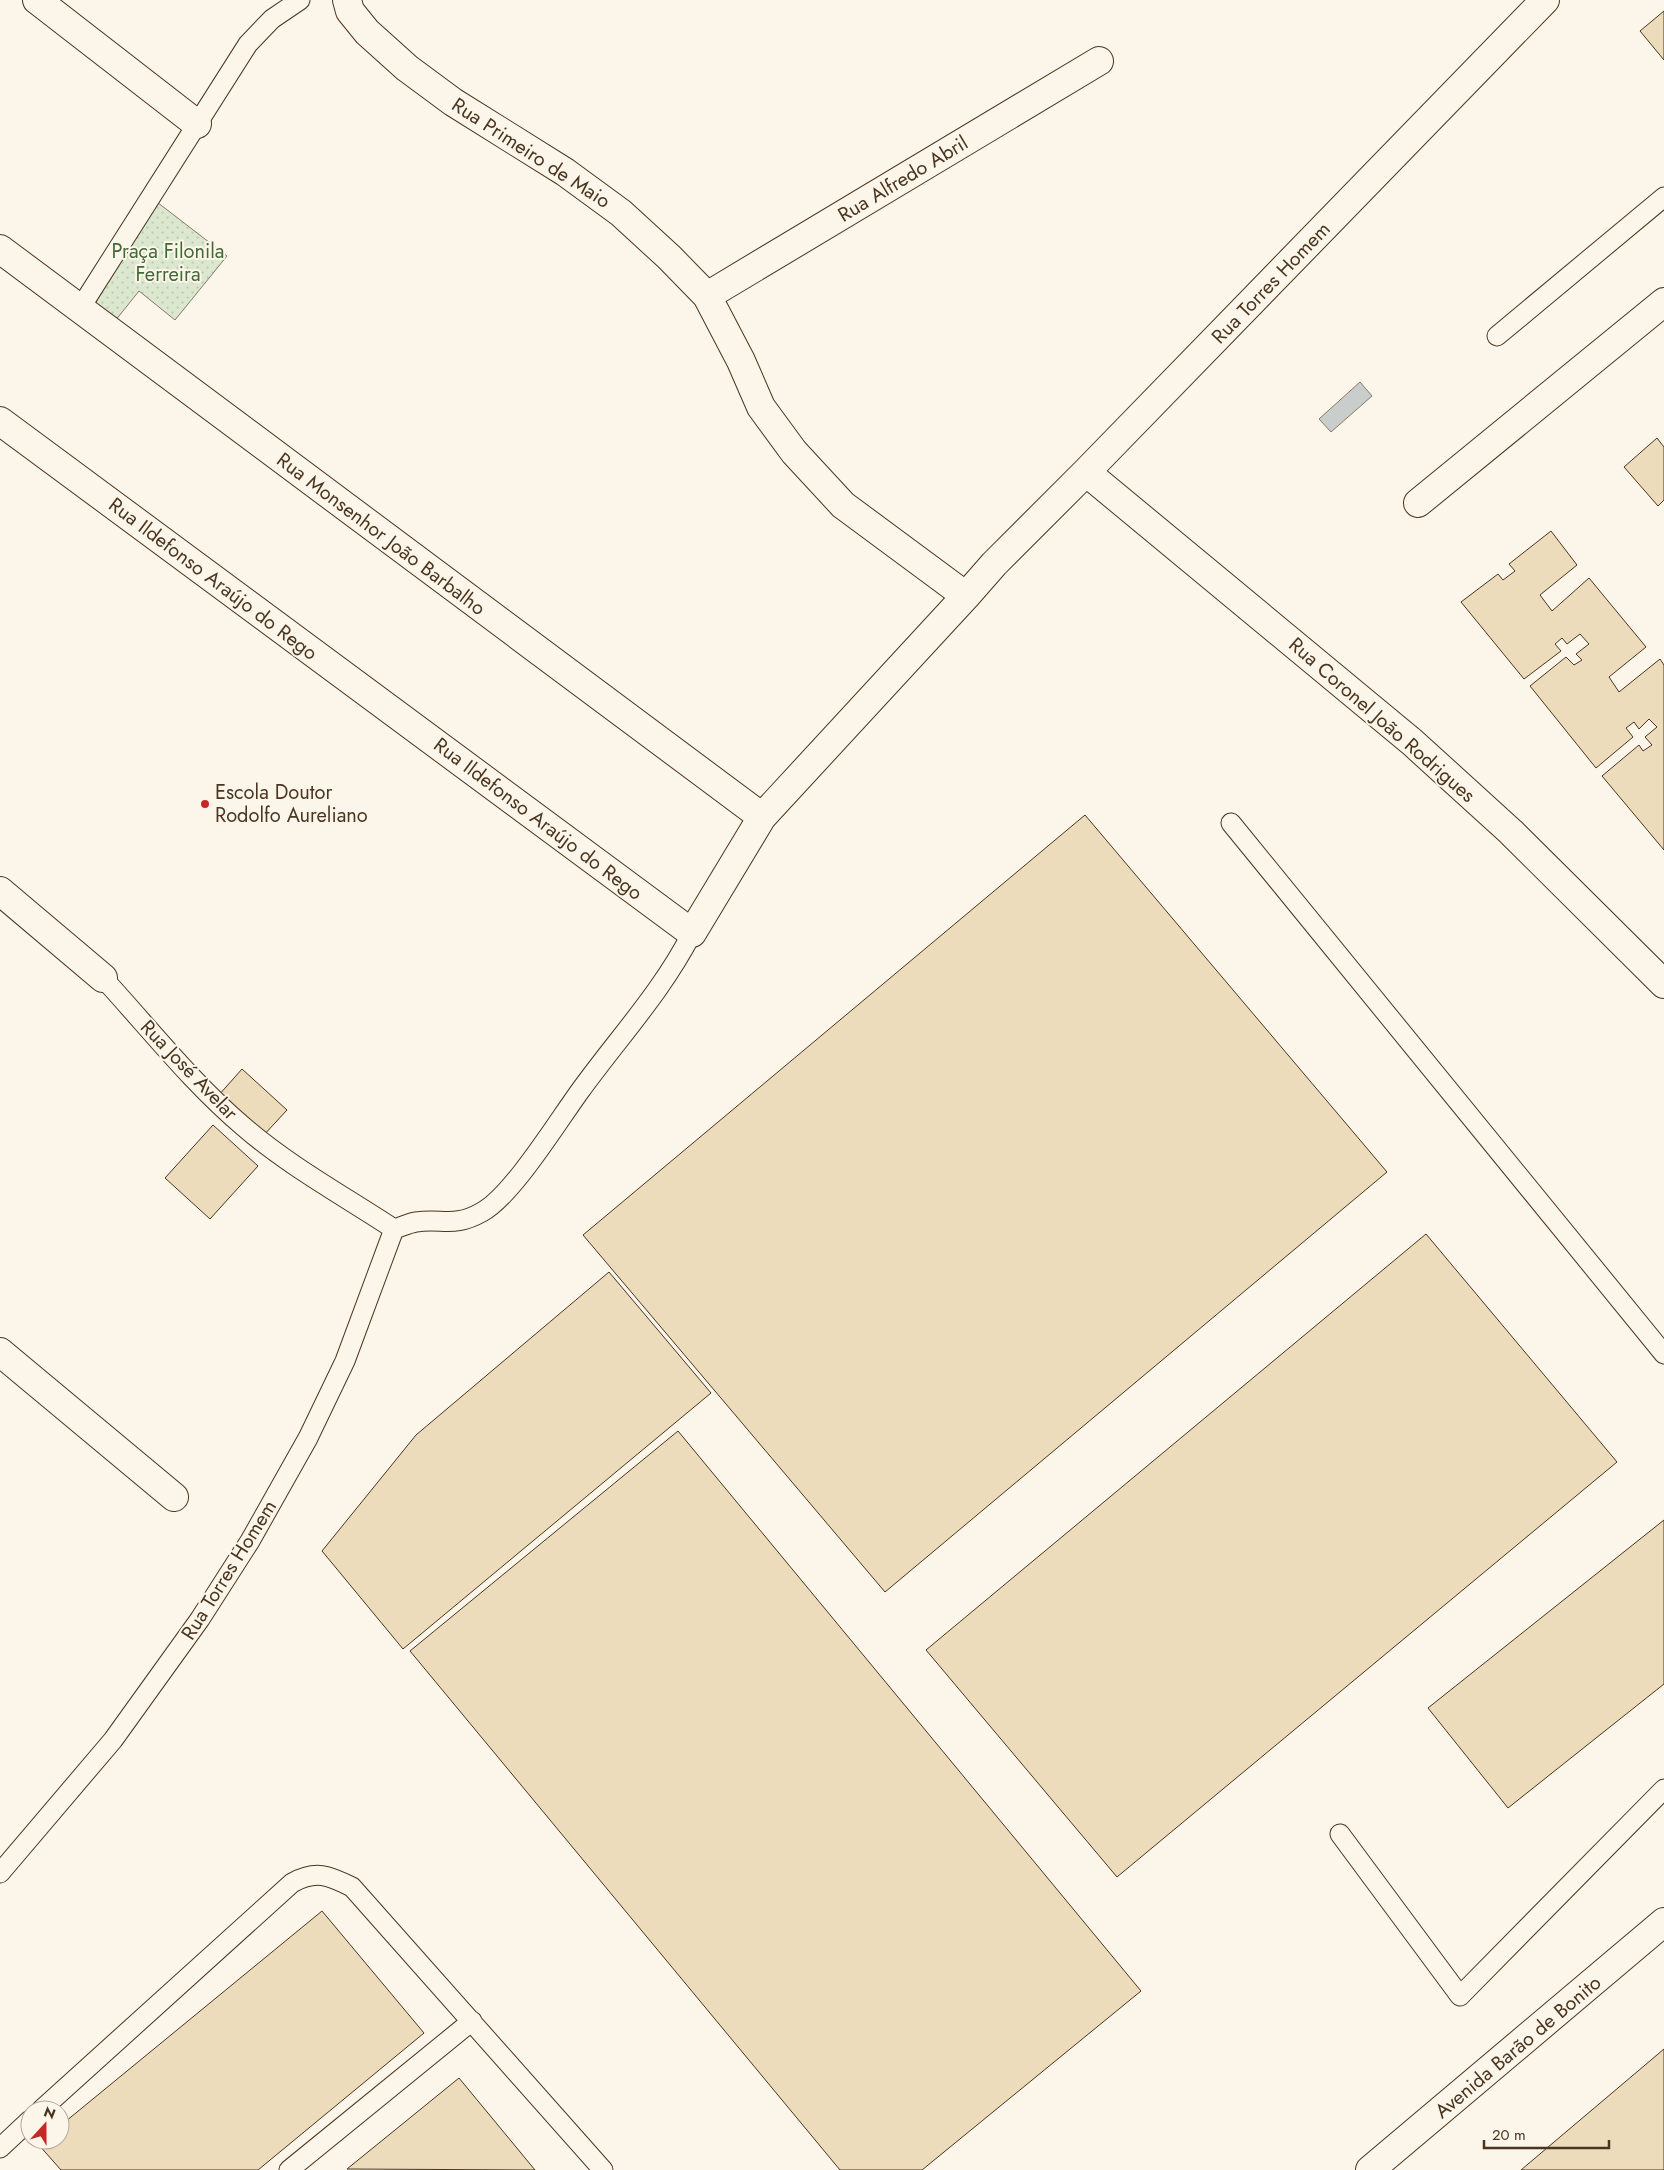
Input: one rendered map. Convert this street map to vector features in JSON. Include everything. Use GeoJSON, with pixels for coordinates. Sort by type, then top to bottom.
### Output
{"type":"FeatureCollection","features":[{"type":"Feature","properties":{"kind":"street"},"geometry":{"type":"LineString","coordinates":[[37,0],[197,124]]}},
{"type":"Feature","properties":{"kind":"street","name":"Rua Primeiro de Maio"},"geometry":{"type":"LineString","coordinates":[[347,0],[350,11],[367,32],[407,68],[453,102],[565,172],[621,213],[708,296],[742,361],[761,406],[794,452],[843,505],[966,596]]}},
{"type":"Feature","properties":{"kind":"street","name":"Rua Torres Homem"},"geometry":{"type":"LineString","coordinates":[[966,596],[994,564],[1086,472],[1545,0]]}},
{"type":"Feature","properties":{"kind":"street","name":"Rua Alfredo Abril"},"geometry":{"type":"LineString","coordinates":[[708,296],[1099,61]]}},
{"type":"Feature","properties":{"kind":"street","name":"Rua Monsenhor João Barbalho"},"geometry":{"type":"LineString","coordinates":[[0,249],[79,310],[762,817]]}},
{"type":"Feature","properties":{"kind":"street"},"geometry":{"type":"LineString","coordinates":[[1418,503],[1664,302]]}},
{"type":"Feature","properties":{"kind":"street","name":"Rua Ildefonso Araújo do Rego"},"geometry":{"type":"LineString","coordinates":[[0,421],[692,933]]}},
{"type":"Feature","properties":{"kind":"street","name":"Rua Coronel João Rodrigues"},"geometry":{"type":"LineString","coordinates":[[1086,472],[1412,742],[1511,832],[1664,984]]}},
{"type":"Feature","properties":{"kind":"street"},"geometry":{"type":"LineString","coordinates":[[692,933],[762,817],[966,596]]}},
{"type":"Feature","properties":{"kind":"street","name":"Rua José Avelar"},"geometry":{"type":"LineString","coordinates":[[0,891],[103,978]]}},
{"type":"Feature","properties":{"kind":"street"},"geometry":{"type":"LineString","coordinates":[[0,1352],[174,1497]]}},
{"type":"Feature","properties":{"kind":"street","name":"Avenida Barão de Bonito"},"geometry":{"type":"LineString","coordinates":[[1370,2170],[1664,1922]]}},
{"type":"Feature","properties":{"kind":"lane"},"geometry":{"type":"LineString","coordinates":[[79,310],[248,44],[272,19],[300,0]]}},
{"type":"Feature","properties":{"kind":"lane"},"geometry":{"type":"LineString","coordinates":[[1497,336],[1664,197]]}},
{"type":"Feature","properties":{"kind":"lane"},"geometry":{"type":"LineString","coordinates":[[1231,823],[1664,1354]]}},
{"type":"Feature","properties":{"kind":"lane"},"geometry":{"type":"LineString","coordinates":[[394,1229],[416,1222],[464,1222],[485,1211],[513,1183],[591,1076],[646,1008],[674,968],[692,933]]}},
{"type":"Feature","properties":{"kind":"lane","name":"Rua José Avelar"},"geometry":{"type":"LineString","coordinates":[[103,978],[205,1090],[244,1127],[277,1152],[394,1229]]}},
{"type":"Feature","properties":{"kind":"lane","name":"Rua Torres Homem"},"geometry":{"type":"LineString","coordinates":[[0,1873],[113,1740],[200,1619],[250,1542],[308,1438],[345,1361],[394,1229]]}},
{"type":"Feature","properties":{"kind":"lane"},"geometry":{"type":"LineString","coordinates":[[1340,1834],[1460,1996],[1664,1789]]}},
{"type":"Feature","properties":{"kind":"lane"},"geometry":{"type":"LineString","coordinates":[[53,2100],[292,1883],[305,1876],[321,1874],[352,1887],[603,2170]]}},
{"type":"Feature","properties":{"kind":"lane"},"geometry":{"type":"LineString","coordinates":[[289,2170],[472,2021]]}},
{"type":"Feature","properties":{"kind":"lane"},"geometry":{"type":"LineString","coordinates":[[0,2148],[20,2129]]}},
{"type":"Feature","properties":{"kind":"green space","name":"Praça Filonila Ferreira"},"geometry":{"type":"Polygon","coordinates":[[[153,199],[227,256],[175,320],[139,291],[111,326],[95,308],[96,302],[153,199]]]}},
{"type":"Feature","properties":{"kind":"shaded area"},"geometry":{"type":"Polygon","coordinates":[[[1360,382],[1372,396],[1331,432],[1319,419],[1360,382]]]}},
{"type":"Feature","properties":{"kind":"building"},"geometry":{"type":"Polygon","coordinates":[[[1664,11],[1664,60],[1640,31],[1664,11]]]}},
{"type":"Feature","properties":{"kind":"building"},"geometry":{"type":"Polygon","coordinates":[[[1657,438],[1664,447],[1664,500],[1658,506],[1624,467],[1657,438]]]}},
{"type":"Feature","properties":{"kind":"building"},"geometry":{"type":"Polygon","coordinates":[[[1551,531],[1577,565],[1540,595],[1552,611],[1589,578],[1646,647],[1609,677],[1619,692],[1660,659],[1664,665],[1664,850],[1602,776],[1639,745],[1643,751],[1652,745],[1645,737],[1657,727],[1649,719],[1639,729],[1634,722],[1626,728],[1633,737],[1596,768],[1530,686],[1566,657],[1574,665],[1582,660],[1576,654],[1589,644],[1580,634],[1567,644],[1562,638],[1555,644],[1561,651],[1524,679],[1461,602],[1498,574],[1503,580],[1515,571],[1509,564],[1551,531]]]}},
{"type":"Feature","properties":{"kind":"building"},"geometry":{"type":"Polygon","coordinates":[[[1085,815],[1387,1172],[885,1592],[583,1235],[1085,815]]]}},
{"type":"Feature","properties":{"kind":"building"},"geometry":{"type":"Polygon","coordinates":[[[242,1069],[287,1110],[263,1136],[218,1096],[242,1069]]]}},
{"type":"Feature","properties":{"kind":"building"},"geometry":{"type":"Polygon","coordinates":[[[213,1125],[258,1166],[210,1219],[165,1178],[213,1125]]]}},
{"type":"Feature","properties":{"kind":"building"},"geometry":{"type":"Polygon","coordinates":[[[1426,1234],[1617,1462],[1117,1877],[926,1650],[1426,1234]]]}},
{"type":"Feature","properties":{"kind":"building"},"geometry":{"type":"Polygon","coordinates":[[[609,1272],[711,1393],[403,1649],[322,1551],[416,1435],[609,1272]]]}},
{"type":"Feature","properties":{"kind":"building"},"geometry":{"type":"Polygon","coordinates":[[[678,1431],[1141,1991],[922,2170],[840,2170],[410,1651],[678,1431]]]}},
{"type":"Feature","properties":{"kind":"building"},"geometry":{"type":"Polygon","coordinates":[[[1664,1520],[1664,1684],[1508,1808],[1428,1708],[1664,1520]]]}},
{"type":"Feature","properties":{"kind":"building"},"geometry":{"type":"Polygon","coordinates":[[[322,1911],[424,2033],[258,2170],[61,2170],[43,2150],[70,2150],[70,2118],[322,1911]]]}},
{"type":"Feature","properties":{"kind":"building"},"geometry":{"type":"Polygon","coordinates":[[[1664,2049],[1664,2170],[1521,2170],[1664,2049]]]}},
{"type":"Feature","properties":{"kind":"building"},"geometry":{"type":"Polygon","coordinates":[[[459,2078],[535,2170],[347,2169],[459,2078]]]}},
{"type":"Feature","properties":{"kind":"place","name":"Escola Doutor Rodolfo Aureliano"},"geometry":{"type":"Point","coordinates":[205,804]}}]}
